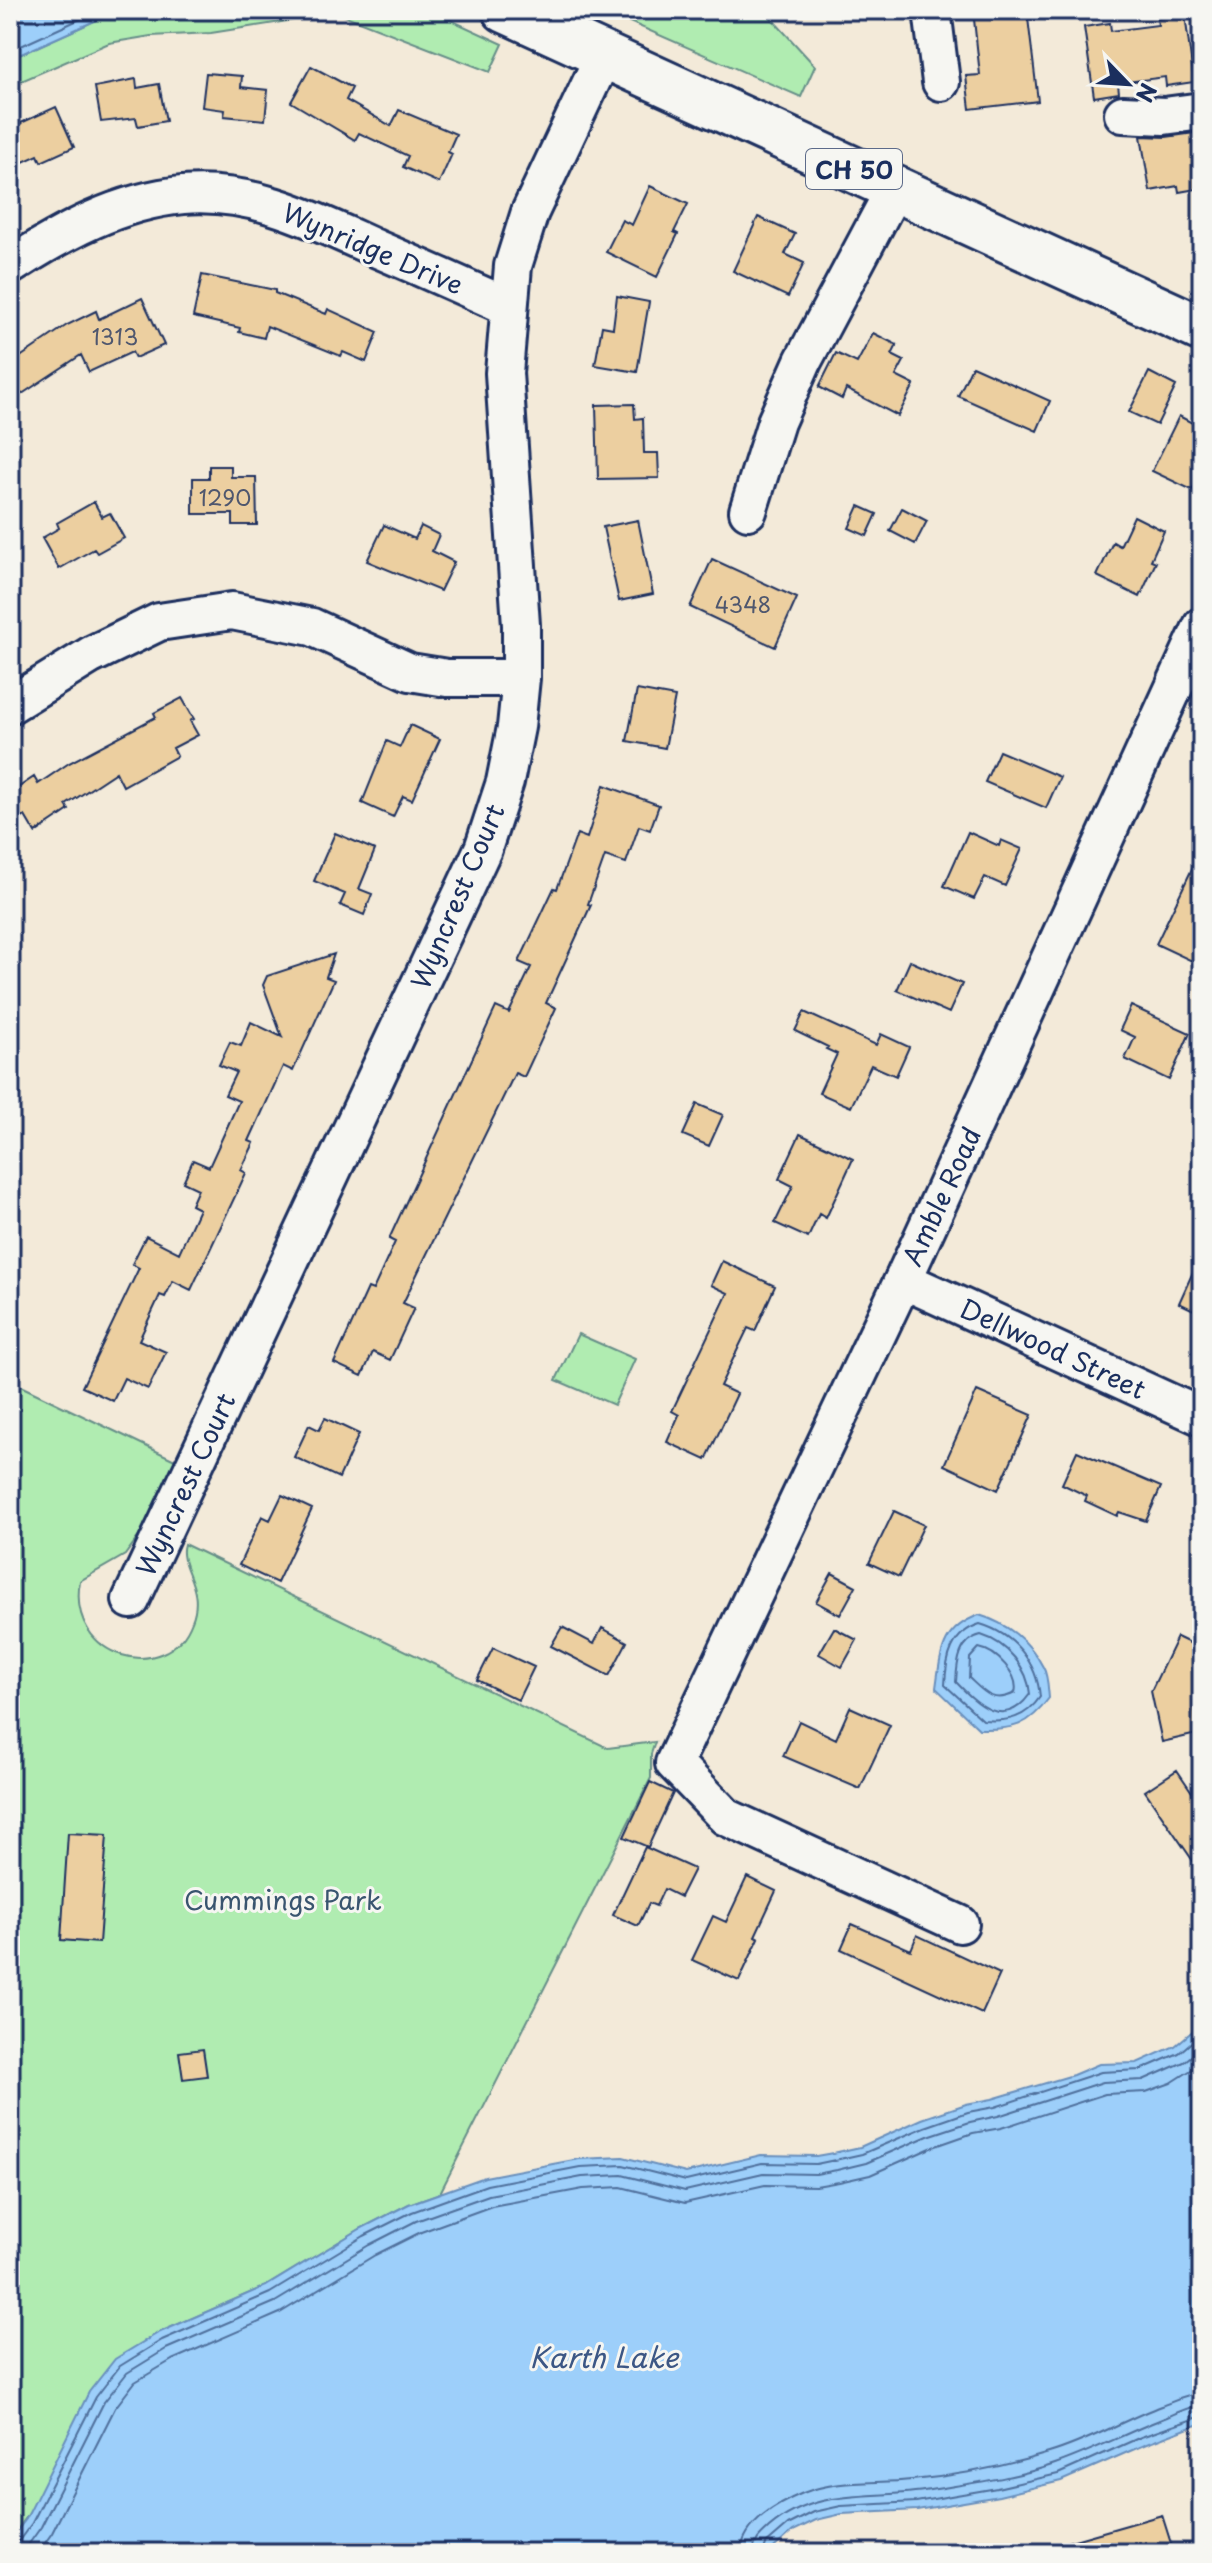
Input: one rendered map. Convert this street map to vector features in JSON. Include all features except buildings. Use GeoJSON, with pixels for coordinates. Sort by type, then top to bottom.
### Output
{"type":"FeatureCollection","features":[{"type":"Feature","properties":{"kind":"main road","name":"CH 50"},"geometry":{"type":"LineString","coordinates":[[505,10],[1202,329]]}},
{"type":"Feature","properties":{"kind":"street"},"geometry":{"type":"LineString","coordinates":[[932,10],[941,82]]}},
{"type":"Feature","properties":{"kind":"street","name":"Wyncrest Court"},"geometry":{"type":"LineString","coordinates":[[131,1600],[483,849],[505,782],[516,727],[521,678],[521,625],[504,373],[513,266],[530,212],[604,55]]}},
{"type":"Feature","properties":{"kind":"street"},"geometry":{"type":"LineString","coordinates":[[1123,114],[1164,116],[1202,111]]}},
{"type":"Feature","properties":{"kind":"street"},"geometry":{"type":"LineString","coordinates":[[748,511],[776,422],[803,361],[895,188]]}},
{"type":"Feature","properties":{"kind":"street","name":"Wynridge Drive"},"geometry":{"type":"LineString","coordinates":[[10,266],[59,235],[102,215],[183,195],[230,196],[269,204],[315,220],[509,307]]}},
{"type":"Feature","properties":{"kind":"street"},"geometry":{"type":"LineString","coordinates":[[10,705],[91,655],[159,622],[232,611],[312,627],[410,672],[447,678],[521,678]]}},
{"type":"Feature","properties":{"kind":"street","name":"Amble Road"},"geometry":{"type":"LineString","coordinates":[[960,1924],[726,1817],[674,1763],[903,1280],[1202,626]]}},
{"type":"Feature","properties":{"kind":"street","name":"Dellwood Street"},"geometry":{"type":"LineString","coordinates":[[903,1280],[1202,1417]]}},
{"type":"Feature","properties":{"kind":"green space"},"geometry":{"type":"Polygon","coordinates":[[[134,10],[429,10],[503,44],[490,72],[338,13],[211,33],[151,36],[109,43],[10,86],[10,59],[110,14],[134,10]]]}},
{"type":"Feature","properties":{"kind":"green space"},"geometry":{"type":"Polygon","coordinates":[[[621,10],[764,10],[815,66],[801,97],[618,17],[621,10]]]}},
{"type":"Feature","properties":{"kind":"green space"},"geometry":{"type":"Polygon","coordinates":[[[578,1334],[635,1359],[614,1405],[556,1380],[578,1334]]]}},
{"type":"Feature","properties":{"kind":"green space","name":"Cummings Park"},"geometry":{"type":"Polygon","coordinates":[[[10,1381],[177,1461],[139,1536],[125,1555],[80,1581],[80,1608],[88,1630],[103,1646],[122,1655],[142,1658],[162,1653],[180,1641],[192,1621],[196,1598],[184,1561],[184,1544],[608,1748],[655,1742],[651,1754],[651,1778],[440,2193],[409,2204],[360,2229],[266,2286],[158,2333],[10,2540],[10,1381]]]}},
{"type":"Feature","properties":{"kind":"water"},"geometry":{"type":"Polygon","coordinates":[[[10,10],[134,10],[110,14],[10,59],[10,10]]]}},
{"type":"Feature","properties":{"kind":"water"},"geometry":{"type":"Polygon","coordinates":[[[979,1615],[1016,1634],[1045,1670],[1049,1698],[1034,1715],[1011,1727],[979,1729],[936,1688],[942,1653],[950,1635],[957,1627],[979,1615]]]}},
{"type":"Feature","properties":{"kind":"water","name":"Karth Lake"},"geometry":{"type":"Polygon","coordinates":[[[1202,2023],[1202,2423],[1061,2481],[999,2496],[917,2510],[842,2514],[816,2520],[793,2531],[768,2553],[10,2553],[10,2540],[26,2519],[89,2392],[115,2359],[158,2333],[266,2286],[360,2229],[409,2204],[485,2177],[579,2159],[623,2157],[686,2173],[761,2155],[816,2156],[860,2147],[922,2119],[966,2104],[1073,2075],[1099,2064],[1137,2063],[1175,2046],[1202,2023]]]}}]}
